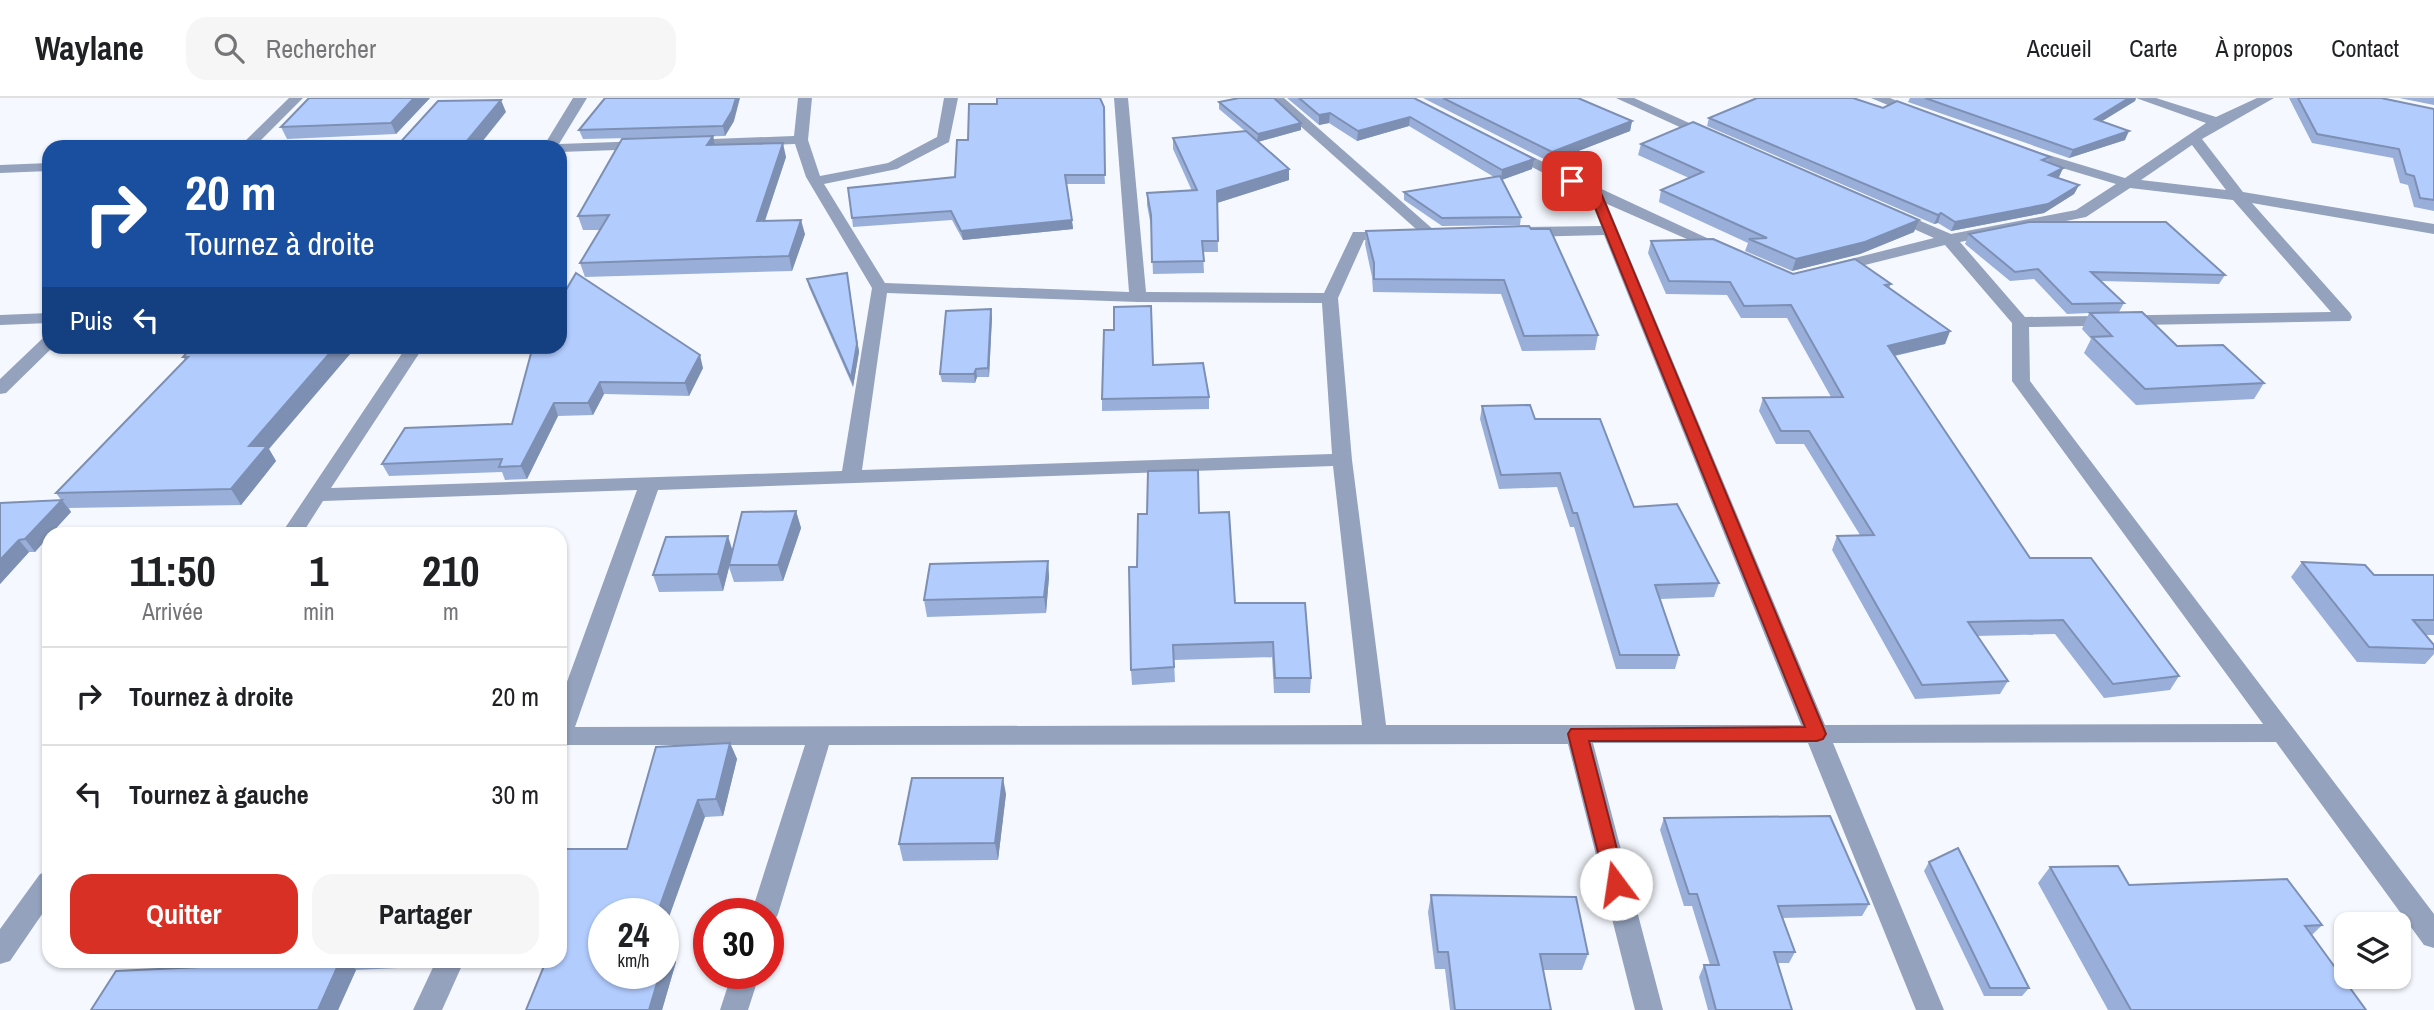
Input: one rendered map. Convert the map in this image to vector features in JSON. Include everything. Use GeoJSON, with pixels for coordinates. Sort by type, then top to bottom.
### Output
{"type":"FeatureCollection","features":[{"type":"Feature","properties":{"kind":"street"},"geometry":{"type":"LineString","coordinates":[[253,140],[296,98]]}},
{"type":"Feature","properties":{"kind":"street"},"geometry":{"type":"LineString","coordinates":[[554,140],[580,98]]}},
{"type":"Feature","properties":{"kind":"street"},"geometry":{"type":"LineString","coordinates":[[805,98],[801,140],[817,181],[880,288],[851,477]]}},
{"type":"Feature","properties":{"kind":"street"},"geometry":{"type":"LineString","coordinates":[[817,181],[892,166],[944,139],[951,98]]}},
{"type":"Feature","properties":{"kind":"street"},"geometry":{"type":"LineString","coordinates":[[1121,98],[1138,297]]}},
{"type":"Feature","properties":{"kind":"street"},"geometry":{"type":"LineString","coordinates":[[1276,98],[1437,234],[1358,235],[1330,298],[1342,460],[1374,734]]}},
{"type":"Feature","properties":{"kind":"street"},"geometry":{"type":"LineString","coordinates":[[1623,98],[1724,141]]}},
{"type":"Feature","properties":{"kind":"street"},"geometry":{"type":"LineString","coordinates":[[1878,98],[1930,117]]}},
{"type":"Feature","properties":{"kind":"street"},"geometry":{"type":"LineString","coordinates":[[2143,98],[2217,122]]}},
{"type":"Feature","properties":{"kind":"street"},"geometry":{"type":"LineString","coordinates":[[1817,272],[1949,239],[2081,214],[2217,122],[2267,98]]}},
{"type":"Feature","properties":{"kind":"street"},"geometry":{"type":"LineString","coordinates":[[2020,322],[2344,317],[2238,196],[2193,138]]}},
{"type":"Feature","properties":{"kind":"street"},"geometry":{"type":"LineString","coordinates":[[567,149],[801,140]]}},
{"type":"Feature","properties":{"kind":"street"},"geometry":{"type":"LineString","coordinates":[[1501,146],[1595,193],[1742,257]]}},
{"type":"Feature","properties":{"kind":"street"},"geometry":{"type":"LineString","coordinates":[[2007,146],[2128,183],[2238,196],[2434,229]]}},
{"type":"Feature","properties":{"kind":"street"},"geometry":{"type":"LineString","coordinates":[[0,169],[42,167]]}},
{"type":"Feature","properties":{"kind":"street"},"geometry":{"type":"LineString","coordinates":[[1595,193],[1930,1010]]}},
{"type":"Feature","properties":{"kind":"street"},"geometry":{"type":"LineString","coordinates":[[1874,206],[1949,239],[2020,322],[2021,381],[2434,936]]}},
{"type":"Feature","properties":{"kind":"street"},"geometry":{"type":"LineString","coordinates":[[1513,232],[1610,230]]}},
{"type":"Feature","properties":{"kind":"street"},"geometry":{"type":"LineString","coordinates":[[880,288],[1138,297],[1330,298]]}},
{"type":"Feature","properties":{"kind":"street"},"geometry":{"type":"LineString","coordinates":[[0,320],[42,318]]}},
{"type":"Feature","properties":{"kind":"street"},"geometry":{"type":"LineString","coordinates":[[0,389],[42,349]]}},
{"type":"Feature","properties":{"kind":"street"},"geometry":{"type":"LineString","coordinates":[[296,527],[411,354]]}},
{"type":"Feature","properties":{"kind":"street"},"geometry":{"type":"LineString","coordinates":[[318,495],[1342,460]]}},
{"type":"Feature","properties":{"kind":"street"},"geometry":{"type":"LineString","coordinates":[[567,715],[650,483]]}},
{"type":"Feature","properties":{"kind":"street"},"geometry":{"type":"LineString","coordinates":[[567,735],[2283,733]]}},
{"type":"Feature","properties":{"kind":"street"},"geometry":{"type":"LineString","coordinates":[[1578,734],[1648,1010]]}},
{"type":"Feature","properties":{"kind":"street"},"geometry":{"type":"LineString","coordinates":[[769,898],[820,735]]}},
{"type":"Feature","properties":{"kind":"street"},"geometry":{"type":"LineString","coordinates":[[0,952],[42,892]]}},
{"type":"Feature","properties":{"kind":"street"},"geometry":{"type":"LineString","coordinates":[[427,1010],[447,968]]}},
{"type":"Feature","properties":{"kind":"street"},"geometry":{"type":"LineString","coordinates":[[734,1010],[741,989]]}},
{"type":"Feature","properties":{"kind":"building"},"geometry":{"type":"Polygon","coordinates":[[[309,98],[414,98],[391,123],[281,127],[309,98]]]}},
{"type":"Feature","properties":{"kind":"building"},"geometry":{"type":"Polygon","coordinates":[[[605,98],[736,98],[723,126],[579,130],[605,98]]]}},
{"type":"Feature","properties":{"kind":"building"},"geometry":{"type":"Polygon","coordinates":[[[997,98],[1100,98],[1104,107],[1105,175],[1065,175],[1072,220],[961,231],[951,211],[852,218],[848,188],[955,177],[957,140],[968,140],[969,104],[997,104],[997,98]]]}},
{"type":"Feature","properties":{"kind":"building"},"geometry":{"type":"Polygon","coordinates":[[[1239,98],[1274,98],[1301,123],[1258,134],[1219,102],[1239,98]]]}},
{"type":"Feature","properties":{"kind":"building"},"geometry":{"type":"Polygon","coordinates":[[[1299,98],[1414,98],[1534,159],[1502,170],[1410,117],[1358,131],[1330,113],[1319,115],[1299,98]]]}},
{"type":"Feature","properties":{"kind":"building"},"geometry":{"type":"Polygon","coordinates":[[[1443,98],[1578,98],[1632,121],[1552,152],[1443,98]]]}},
{"type":"Feature","properties":{"kind":"building"},"geometry":{"type":"Polygon","coordinates":[[[1757,98],[1853,98],[1883,108],[1897,101],[2050,157],[2042,160],[2063,168],[2049,175],[2079,185],[2048,204],[1955,222],[1941,213],[1938,215],[1709,118],[1757,98]]]}},
{"type":"Feature","properties":{"kind":"building"},"geometry":{"type":"Polygon","coordinates":[[[1925,98],[2129,98],[2095,119],[2129,131],[2073,150],[1925,98]]]}},
{"type":"Feature","properties":{"kind":"building"},"geometry":{"type":"Polygon","coordinates":[[[2298,98],[2381,98],[2434,109],[2434,200],[2420,198],[2414,176],[2406,174],[2399,149],[2317,134],[2298,98]]]}},
{"type":"Feature","properties":{"kind":"building"},"geometry":{"type":"Polygon","coordinates":[[[501,100],[468,140],[402,140],[438,101],[501,100]]]}},
{"type":"Feature","properties":{"kind":"building"},"geometry":{"type":"Polygon","coordinates":[[[1693,122],[1919,220],[1865,242],[1796,259],[1749,239],[1767,238],[1661,190],[1703,172],[1641,144],[1693,122]]]}},
{"type":"Feature","properties":{"kind":"building"},"geometry":{"type":"Polygon","coordinates":[[[1246,131],[1289,169],[1217,191],[1218,241],[1202,241],[1204,261],[1152,262],[1151,215],[1147,193],[1197,190],[1173,138],[1246,131]]]}},
{"type":"Feature","properties":{"kind":"building"},"geometry":{"type":"Polygon","coordinates":[[[713,136],[707,145],[783,143],[757,221],[801,220],[789,256],[580,263],[609,215],[578,216],[622,139],[713,136]]]}},
{"type":"Feature","properties":{"kind":"building"},"geometry":{"type":"Polygon","coordinates":[[[1500,176],[1521,217],[1442,218],[1404,192],[1500,176]]]}},
{"type":"Feature","properties":{"kind":"building"},"geometry":{"type":"Polygon","coordinates":[[[2029,222],[2166,222],[2225,275],[2091,272],[2124,303],[2072,304],[2038,269],[2015,272],[1969,234],[2029,222]]]}},
{"type":"Feature","properties":{"kind":"building"},"geometry":{"type":"Polygon","coordinates":[[[1529,226],[1531,229],[1550,229],[1598,335],[1524,336],[1504,280],[1374,279],[1374,263],[1366,231],[1529,226]]]}},
{"type":"Feature","properties":{"kind":"building"},"geometry":{"type":"Polygon","coordinates":[[[1713,239],[1793,274],[1855,259],[1891,284],[1885,285],[1950,331],[1888,346],[2030,558],[2091,558],[2179,676],[2113,684],[2063,620],[1968,622],[2008,681],[1922,685],[1837,536],[1874,535],[1809,431],[1781,431],[1763,398],[1843,397],[1791,305],[1744,306],[1730,282],[1669,281],[1651,241],[1713,239]]]}},
{"type":"Feature","properties":{"kind":"building"},"geometry":{"type":"Polygon","coordinates":[[[576,273],[700,355],[685,383],[600,382],[588,403],[554,403],[521,466],[499,467],[502,459],[382,464],[405,428],[512,424],[531,354],[567,354],[567,288],[576,273]]]}},
{"type":"Feature","properties":{"kind":"building"},"geometry":{"type":"Polygon","coordinates":[[[847,273],[857,344],[851,378],[807,279],[847,273]]]}},
{"type":"Feature","properties":{"kind":"building"},"geometry":{"type":"Polygon","coordinates":[[[1151,306],[1153,365],[1203,363],[1209,397],[1102,399],[1104,330],[1114,330],[1114,307],[1151,306]]]}},
{"type":"Feature","properties":{"kind":"building"},"geometry":{"type":"Polygon","coordinates":[[[991,309],[988,368],[976,369],[974,374],[940,374],[946,311],[991,309]]]}},
{"type":"Feature","properties":{"kind":"building"},"geometry":{"type":"Polygon","coordinates":[[[2142,312],[2177,346],[2223,345],[2264,383],[2145,389],[2092,337],[2112,336],[2090,313],[2142,312]]]}},
{"type":"Feature","properties":{"kind":"building"},"geometry":{"type":"Polygon","coordinates":[[[186,354],[329,354],[249,446],[267,446],[231,489],[56,493],[188,357],[183,357],[186,354]]]}},
{"type":"Feature","properties":{"kind":"building"},"geometry":{"type":"Polygon","coordinates":[[[1530,405],[1535,419],[1600,419],[1634,507],[1677,504],[1719,583],[1655,585],[1679,655],[1620,655],[1577,513],[1573,513],[1560,473],[1501,475],[1482,406],[1530,405]]]}},
{"type":"Feature","properties":{"kind":"building"},"geometry":{"type":"Polygon","coordinates":[[[1198,470],[1199,513],[1229,512],[1235,603],[1305,603],[1311,678],[1275,678],[1273,642],[1173,645],[1174,667],[1131,670],[1129,567],[1137,567],[1138,514],[1147,514],[1148,471],[1198,470]]]}},
{"type":"Feature","properties":{"kind":"building"},"geometry":{"type":"Polygon","coordinates":[[[62,500],[25,539],[19,540],[0,560],[0,503],[62,500]]]}},
{"type":"Feature","properties":{"kind":"building"},"geometry":{"type":"Polygon","coordinates":[[[796,511],[778,565],[729,565],[742,512],[796,511]]]}},
{"type":"Feature","properties":{"kind":"building"},"geometry":{"type":"Polygon","coordinates":[[[728,536],[718,574],[653,575],[666,537],[728,536]]]}},
{"type":"Feature","properties":{"kind":"building"},"geometry":{"type":"Polygon","coordinates":[[[1048,561],[1044,597],[924,600],[930,564],[1048,561]]]}},
{"type":"Feature","properties":{"kind":"building"},"geometry":{"type":"Polygon","coordinates":[[[2302,562],[2365,565],[2374,575],[2434,575],[2434,620],[2413,620],[2434,645],[2434,649],[2369,647],[2302,562]]]}},
{"type":"Feature","properties":{"kind":"building"},"geometry":{"type":"Polygon","coordinates":[[[730,743],[716,799],[698,800],[663,898],[588,898],[588,989],[655,989],[649,1010],[526,1010],[543,968],[567,968],[567,849],[627,849],[656,747],[730,743]]]}},
{"type":"Feature","properties":{"kind":"building"},"geometry":{"type":"Polygon","coordinates":[[[912,778],[1003,778],[995,843],[899,844],[912,778]]]}},
{"type":"Feature","properties":{"kind":"building"},"geometry":{"type":"Polygon","coordinates":[[[1830,816],[1869,904],[1778,906],[1795,952],[1774,952],[1792,1010],[1716,1010],[1704,965],[1719,965],[1697,894],[1689,894],[1664,818],[1830,816]]]}},
{"type":"Feature","properties":{"kind":"building"},"geometry":{"type":"Polygon","coordinates":[[[1958,848],[2029,988],[1990,988],[1929,862],[1958,848]]]}},
{"type":"Feature","properties":{"kind":"building"},"geometry":{"type":"Polygon","coordinates":[[[2118,866],[2129,885],[2287,879],[2322,925],[2305,926],[2334,966],[2334,989],[2351,989],[2366,1010],[2131,1010],[2050,867],[2118,866]]]}},
{"type":"Feature","properties":{"kind":"building"},"geometry":{"type":"Polygon","coordinates":[[[1431,895],[1576,897],[1588,954],[1540,954],[1551,1010],[1455,1010],[1448,952],[1438,952],[1431,895]]]}},
{"type":"Feature","properties":{"kind":"building"},"geometry":{"type":"Polygon","coordinates":[[[180,968],[337,968],[318,1010],[91,1010],[116,971],[180,968]]]}},
{"type":"Feature","properties":{"kind":"route"},"geometry":{"type":"LineString","coordinates":[[1572,181],[1595,193],[1817,734],[1578,734],[1616,884]]}}]}
